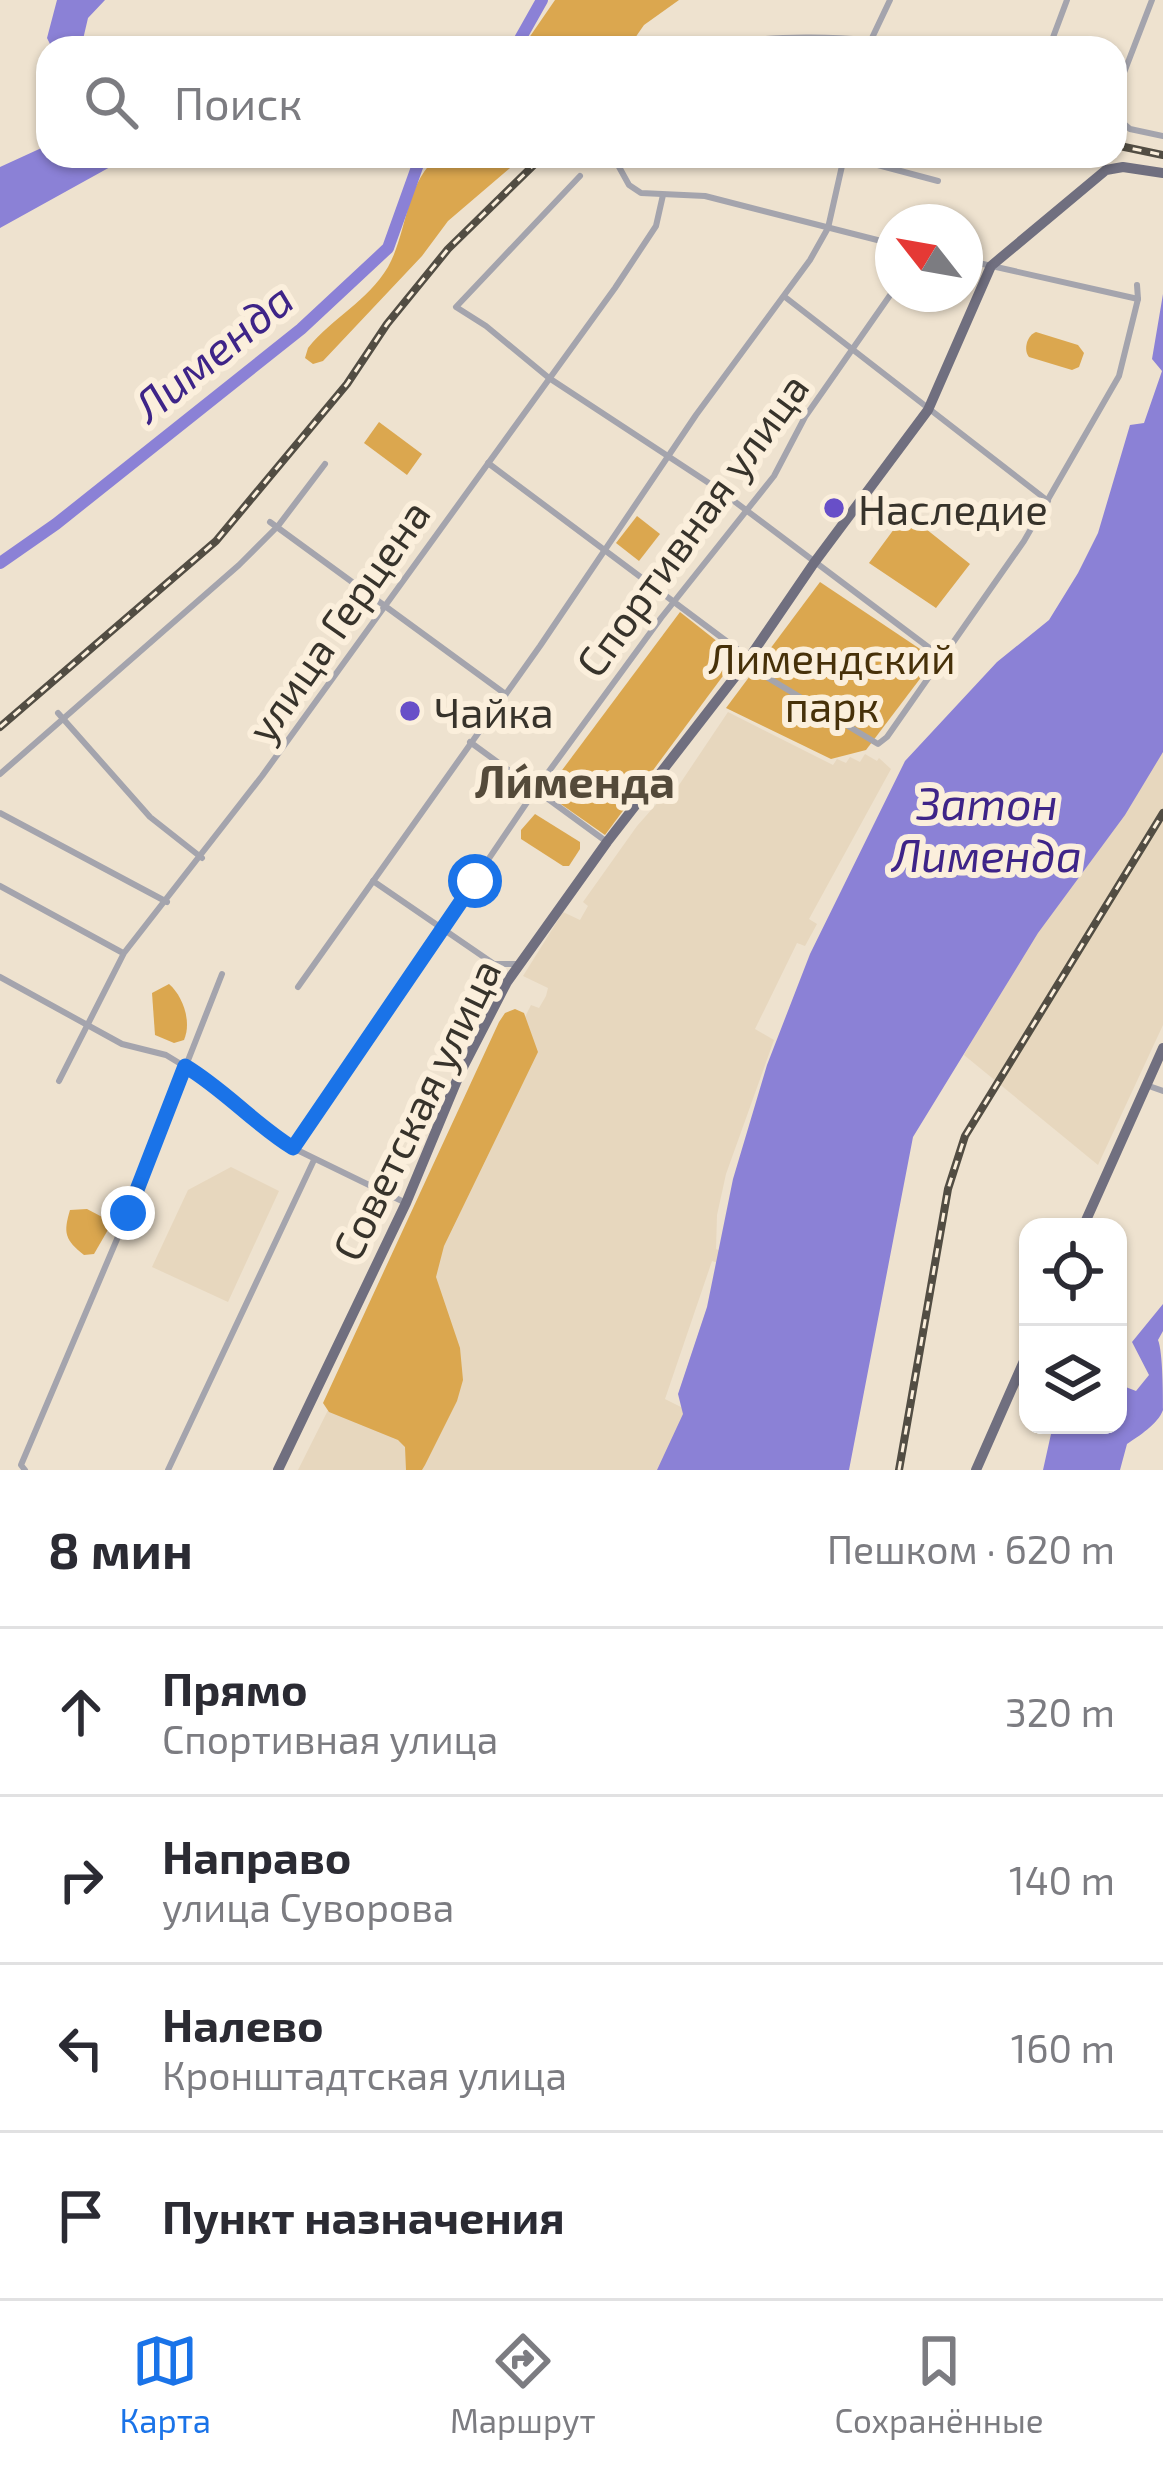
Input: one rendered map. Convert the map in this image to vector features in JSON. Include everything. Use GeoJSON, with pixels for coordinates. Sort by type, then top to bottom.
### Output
{"type":"FeatureCollection","features":[{"type":"Feature","properties":{"kind":"main road","name":"Советская улица"},"geometry":{"type":"LineString","coordinates":[[278,1470],[406,1203],[460,1073],[507,982],[928,410],[991,266],[1089,181],[1111,168],[1163,173]]}},
{"type":"Feature","properties":{"kind":"main road"},"geometry":{"type":"LineString","coordinates":[[1087,1218],[1163,1048]]}},
{"type":"Feature","properties":{"kind":"main road"},"geometry":{"type":"LineString","coordinates":[[976,1470],[1019,1372]]}},
{"type":"Feature","properties":{"kind":"street"},"geometry":{"type":"LineString","coordinates":[[873,36],[890,0]]}},
{"type":"Feature","properties":{"kind":"street"},"geometry":{"type":"LineString","coordinates":[[1054,36],[1067,0]]}},
{"type":"Feature","properties":{"kind":"street"},"geometry":{"type":"LineString","coordinates":[[1127,65],[1152,0]]}},
{"type":"Feature","properties":{"kind":"street"},"geometry":{"type":"LineString","coordinates":[[1127,126],[1163,136]]}},
{"type":"Feature","properties":{"kind":"street"},"geometry":{"type":"LineString","coordinates":[[621,168],[632,189],[705,196],[875,240]]}},
{"type":"Feature","properties":{"kind":"street"},"geometry":{"type":"LineString","coordinates":[[298,987],[605,552],[630,509],[784,297],[828,228],[841,168]]}},
{"type":"Feature","properties":{"kind":"street"},"geometry":{"type":"LineString","coordinates":[[889,168],[938,181]]}},
{"type":"Feature","properties":{"kind":"street"},"geometry":{"type":"LineString","coordinates":[[580,176],[456,307],[549,378],[746,509],[944,658]]}},
{"type":"Feature","properties":{"kind":"street","name":"улица Герцена"},"geometry":{"type":"LineString","coordinates":[[59,1081],[124,953],[202,857],[549,378],[656,226],[663,195]]}},
{"type":"Feature","properties":{"kind":"street"},"geometry":{"type":"LineString","coordinates":[[983,264],[1138,299]]}},
{"type":"Feature","properties":{"kind":"street"},"geometry":{"type":"LineString","coordinates":[[487,462],[747,661],[878,744],[944,658],[1048,500],[1118,376],[1138,284]]}},
{"type":"Feature","properties":{"kind":"street"},"geometry":{"type":"LineString","coordinates":[[784,297],[1048,500]]}},
{"type":"Feature","properties":{"kind":"street","name":"Спортивная улица"},"geometry":{"type":"LineString","coordinates":[[293,1148],[536,789],[774,476],[805,417],[879,312]]}},
{"type":"Feature","properties":{"kind":"street"},"geometry":{"type":"LineString","coordinates":[[0,774],[64,721],[274,524],[325,464]]}},
{"type":"Feature","properties":{"kind":"street"},"geometry":{"type":"LineString","coordinates":[[274,524],[505,694]]}},
{"type":"Feature","properties":{"kind":"street"},"geometry":{"type":"LineString","coordinates":[[58,713],[150,817],[202,857]]}},
{"type":"Feature","properties":{"kind":"street"},"geometry":{"type":"LineString","coordinates":[[470,742],[607,842]]}},
{"type":"Feature","properties":{"kind":"street"},"geometry":{"type":"LineString","coordinates":[[0,813],[167,902]]}},
{"type":"Feature","properties":{"kind":"street"},"geometry":{"type":"LineString","coordinates":[[373,881],[494,964],[507,982]]}},
{"type":"Feature","properties":{"kind":"street"},"geometry":{"type":"LineString","coordinates":[[0,886],[124,953]]}},
{"type":"Feature","properties":{"kind":"street"},"geometry":{"type":"LineString","coordinates":[[494,964],[521,964]]}},
{"type":"Feature","properties":{"kind":"street"},"geometry":{"type":"LineString","coordinates":[[25,1470],[21,1465],[29,1443],[222,974]]}},
{"type":"Feature","properties":{"kind":"street"},"geometry":{"type":"LineString","coordinates":[[0,977],[85,1027],[122,1044],[166,1054],[218,1086],[238,1110],[293,1148],[406,1203]]}},
{"type":"Feature","properties":{"kind":"street"},"geometry":{"type":"LineString","coordinates":[[1146,1085],[1163,1091]]}},
{"type":"Feature","properties":{"kind":"street"},"geometry":{"type":"LineString","coordinates":[[167,1470],[314,1160]]}},
{"type":"Feature","properties":{"kind":"shaded area"},"geometry":{"type":"Polygon","coordinates":[[[1163,690],[1163,1025],[1098,1165],[964,1055],[1163,690]]]}},
{"type":"Feature","properties":{"kind":"shaded area"},"geometry":{"type":"Polygon","coordinates":[[[728,712],[833,765],[837,759],[846,763],[850,757],[860,762],[865,754],[891,769],[809,919],[817,924],[805,946],[797,943],[755,1029],[774,1040],[726,1174],[717,1215],[716,1249],[737,1258],[734,1268],[712,1261],[665,1399],[691,1412],[664,1470],[298,1470],[531,1005],[539,1008],[546,996],[548,988],[523,976],[563,912],[580,920],[588,906],[583,902],[637,826],[668,791],[673,794],[728,712]]]}},
{"type":"Feature","properties":{"kind":"shaded area"},"geometry":{"type":"Polygon","coordinates":[[[231,1167],[279,1191],[228,1302],[152,1267],[188,1190],[231,1167]]]}},
{"type":"Feature","properties":{"kind":"green space"},"geometry":{"type":"Polygon","coordinates":[[[555,0],[679,0],[636,36],[530,36],[555,0]]]}},
{"type":"Feature","properties":{"kind":"green space"},"geometry":{"type":"Polygon","coordinates":[[[427,168],[510,168],[448,221],[422,256],[323,361],[313,364],[305,358],[308,348],[388,267],[427,168]]]}},
{"type":"Feature","properties":{"kind":"green space"},"geometry":{"type":"Polygon","coordinates":[[[1036,332],[1078,345],[1084,353],[1079,367],[1072,370],[1029,357],[1027,343],[1036,332]]]}},
{"type":"Feature","properties":{"kind":"green space"},"geometry":{"type":"Polygon","coordinates":[[[379,422],[422,454],[407,475],[364,443],[379,422]]]}},
{"type":"Feature","properties":{"kind":"green space"},"geometry":{"type":"Polygon","coordinates":[[[911,506],[921,525],[970,564],[936,608],[869,563],[911,506]]]}},
{"type":"Feature","properties":{"kind":"green space"},"geometry":{"type":"Polygon","coordinates":[[[637,516],[660,534],[639,561],[616,543],[637,516]]]}},
{"type":"Feature","properties":{"kind":"green space","name":"Лимендский парк"},"geometry":{"type":"Polygon","coordinates":[[[820,582],[935,659],[866,750],[831,759],[726,708],[820,582]]]}},
{"type":"Feature","properties":{"kind":"green space"},"geometry":{"type":"Polygon","coordinates":[[[680,612],[737,657],[605,835],[545,793],[680,612]]]}},
{"type":"Feature","properties":{"kind":"green space"},"geometry":{"type":"Polygon","coordinates":[[[535,814],[580,842],[569,866],[521,839],[521,830],[535,814]]]}},
{"type":"Feature","properties":{"kind":"green space"},"geometry":{"type":"Polygon","coordinates":[[[169,984],[186,1018],[184,1040],[174,1043],[155,1035],[152,993],[169,984]]]}},
{"type":"Feature","properties":{"kind":"green space"},"geometry":{"type":"Polygon","coordinates":[[[515,1009],[524,1013],[538,1052],[444,1246],[436,1277],[460,1348],[463,1380],[422,1470],[406,1470],[405,1447],[398,1440],[329,1412],[323,1403],[499,1022],[515,1009]]]}},
{"type":"Feature","properties":{"kind":"green space"},"geometry":{"type":"Polygon","coordinates":[[[87,1209],[106,1219],[109,1228],[94,1254],[84,1255],[69,1240],[67,1225],[70,1210],[87,1209]]]}},
{"type":"Feature","properties":{"kind":"water"},"geometry":{"type":"Polygon","coordinates":[[[57,0],[105,0],[88,18],[84,36],[48,36],[57,0]]]}},
{"type":"Feature","properties":{"kind":"water"},"geometry":{"type":"Polygon","coordinates":[[[36,150],[36,168],[108,168],[0,228],[0,167],[36,150]]]}},
{"type":"Feature","properties":{"kind":"water","name":"Затон Лименда"},"geometry":{"type":"Polygon","coordinates":[[[1163,294],[1163,752],[1125,815],[1038,933],[913,1137],[849,1470],[657,1470],[683,1414],[678,1394],[707,1307],[733,1179],[767,1065],[810,954],[905,761],[997,662],[1049,620],[1078,573],[1098,533],[1130,425],[1144,423],[1162,371],[1152,359],[1163,294]]]}},
{"type":"Feature","properties":{"kind":"water"},"geometry":{"type":"Polygon","coordinates":[[[1163,1304],[1163,1331],[1158,1340],[1163,1410],[1157,1420],[1127,1444],[1120,1470],[1043,1470],[1051,1434],[1127,1434],[1127,1388],[1136,1391],[1149,1375],[1132,1342],[1163,1304]]]}},
{"type":"Feature","properties":{"kind":"waterway","name":"Лименда"},"geometry":{"type":"LineString","coordinates":[[522,36],[542,0]]}},
{"type":"Feature","properties":{"kind":"waterway","name":"Лименда"},"geometry":{"type":"LineString","coordinates":[[0,563],[301,329],[388,248],[417,168]]}},
{"type":"Feature","properties":{"kind":"railway"},"geometry":{"type":"LineString","coordinates":[[1127,148],[1163,155]]}},
{"type":"Feature","properties":{"kind":"railway"},"geometry":{"type":"LineString","coordinates":[[0,727],[216,541],[347,384],[387,324],[448,249],[531,168]]}},
{"type":"Feature","properties":{"kind":"railway"},"geometry":{"type":"LineString","coordinates":[[899,1470],[948,1189],[965,1136],[1163,813]]}},
{"type":"Feature","properties":{"kind":"place","name":"Наследие"},"geometry":{"type":"Point","coordinates":[834,508]}},
{"type":"Feature","properties":{"kind":"place","name":"Чайка"},"geometry":{"type":"Point","coordinates":[410,711]}},
{"type":"Feature","properties":{"kind":"district","name":"Ли́менда"},"geometry":{"type":"Point","coordinates":[575,780]}},
{"type":"Feature","properties":{"kind":"route"},"geometry":{"type":"LineString","coordinates":[[128,1213],[185,1066],[218,1086],[238,1110],[293,1148],[475,881]]}}]}
